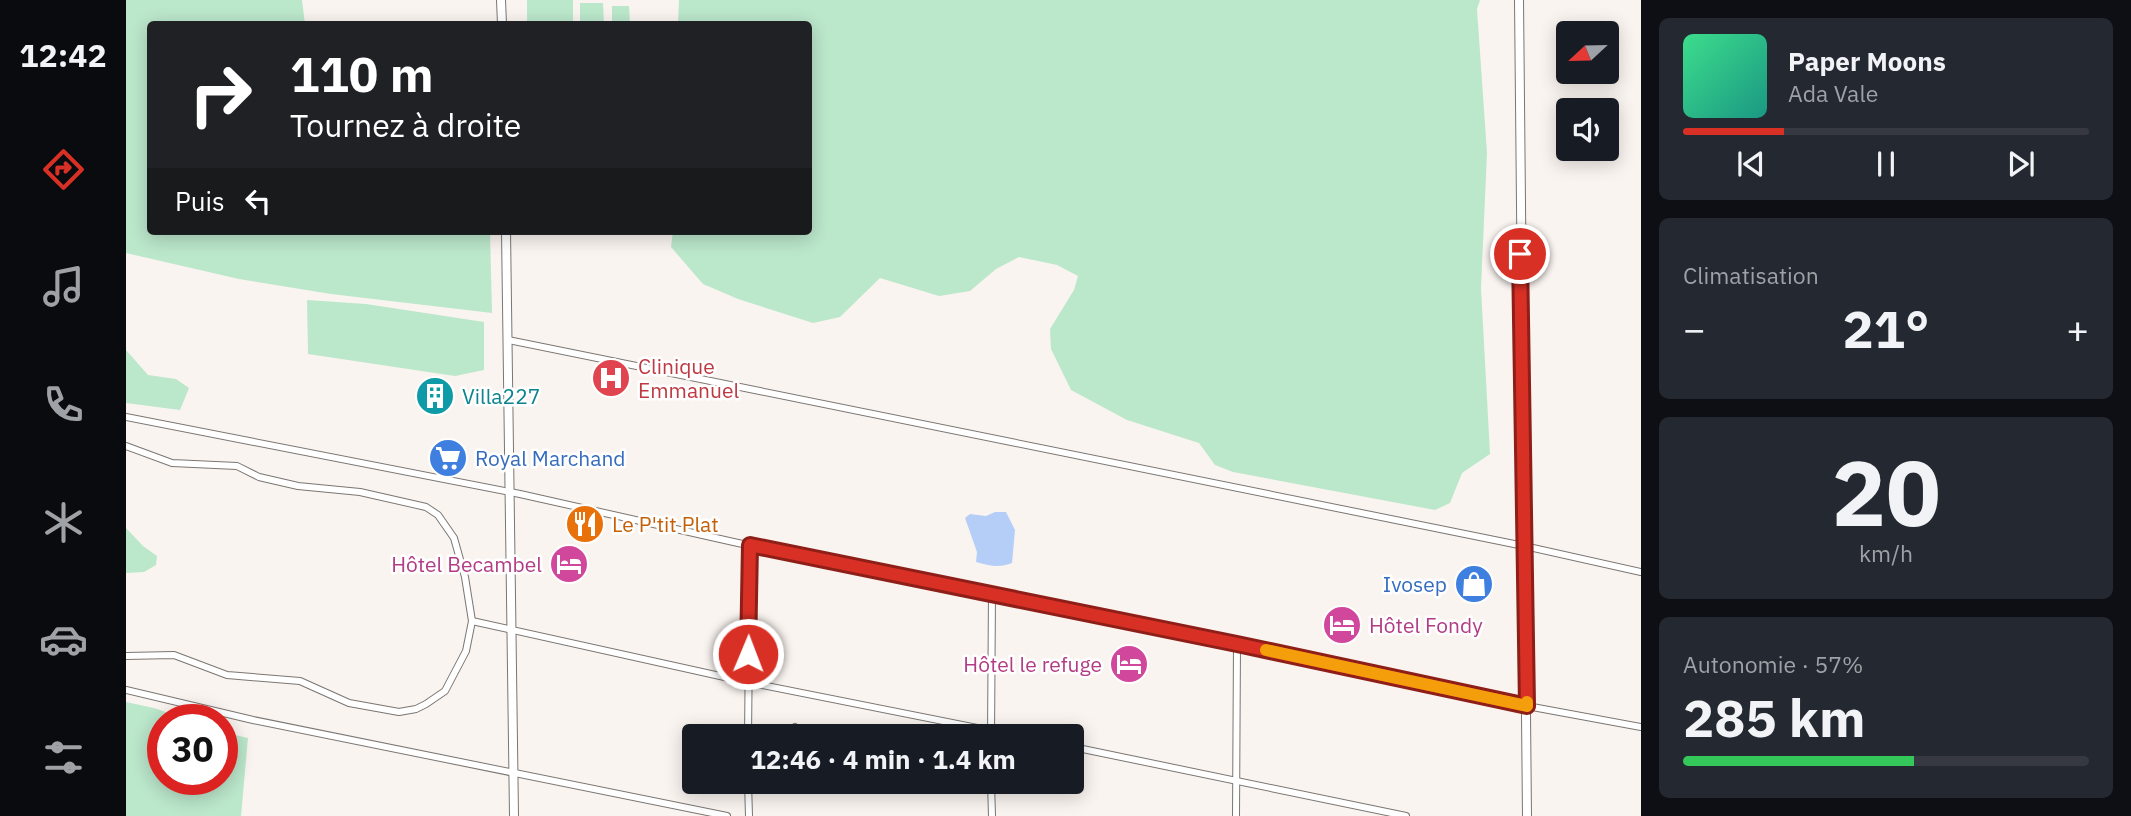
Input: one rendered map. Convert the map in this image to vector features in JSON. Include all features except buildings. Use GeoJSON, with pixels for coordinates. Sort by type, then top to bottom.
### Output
{"type":"FeatureCollection","features":[{"type":"Feature","properties":{"kind":"street"},"geometry":{"type":"LineString","coordinates":[[501,0],[502,21]]}},
{"type":"Feature","properties":{"kind":"street"},"geometry":{"type":"LineString","coordinates":[[1519,0],[1527,816]]}},
{"type":"Feature","properties":{"kind":"street"},"geometry":{"type":"LineString","coordinates":[[506,235],[514,816]]}},
{"type":"Feature","properties":{"kind":"street"},"geometry":{"type":"LineString","coordinates":[[508,340],[1524,545],[1641,572]]}},
{"type":"Feature","properties":{"kind":"street"},"geometry":{"type":"LineString","coordinates":[[126,417],[510,493],[1527,706],[1641,727]]}},
{"type":"Feature","properties":{"kind":"street"},"geometry":{"type":"LineString","coordinates":[[126,446],[172,463],[237,466],[260,477],[298,486],[360,492],[426,507],[438,515],[454,538],[465,577],[472,621],[466,651],[445,691],[426,704],[399,712],[349,703],[300,681],[226,675],[174,655],[126,656]]}},
{"type":"Feature","properties":{"kind":"street"},"geometry":{"type":"LineString","coordinates":[[748,724],[750,545]]}},
{"type":"Feature","properties":{"kind":"street"},"geometry":{"type":"LineString","coordinates":[[991,724],[992,593]]}},
{"type":"Feature","properties":{"kind":"street"},"geometry":{"type":"LineString","coordinates":[[472,621],[948,724]]}},
{"type":"Feature","properties":{"kind":"street"},"geometry":{"type":"LineString","coordinates":[[1237,644],[1237,816]]}},
{"type":"Feature","properties":{"kind":"street"},"geometry":{"type":"LineString","coordinates":[[126,690],[253,720],[727,816]]}},
{"type":"Feature","properties":{"kind":"street"},"geometry":{"type":"LineString","coordinates":[[1084,749],[1406,816]]}},
{"type":"Feature","properties":{"kind":"street"},"geometry":{"type":"LineString","coordinates":[[748,794],[749,816]]}},
{"type":"Feature","properties":{"kind":"street"},"geometry":{"type":"LineString","coordinates":[[991,794],[992,816]]}},
{"type":"Feature","properties":{"kind":"green space"},"geometry":{"type":"Polygon","coordinates":[[[126,0],[302,0],[305,21],[147,21],[147,235],[490,235],[492,313],[331,294],[239,279],[126,253],[126,0]]]}},
{"type":"Feature","properties":{"kind":"green space"},"geometry":{"type":"Polygon","coordinates":[[[527,0],[573,0],[573,21],[527,21],[527,0]]]}},
{"type":"Feature","properties":{"kind":"green space"},"geometry":{"type":"Polygon","coordinates":[[[679,0],[1480,0],[1477,9],[1487,153],[1481,288],[1490,454],[1462,473],[1450,503],[1435,510],[1233,472],[1215,465],[1199,443],[1127,420],[1071,390],[1051,349],[1050,329],[1074,290],[1078,276],[1057,265],[1019,257],[996,269],[970,291],[939,296],[880,278],[840,317],[813,323],[738,299],[703,284],[671,247],[672,235],[812,235],[812,21],[678,21],[679,0]]]}},
{"type":"Feature","properties":{"kind":"green space"},"geometry":{"type":"Polygon","coordinates":[[[580,3],[603,3],[604,21],[580,21],[580,3]]]}},
{"type":"Feature","properties":{"kind":"green space"},"geometry":{"type":"Polygon","coordinates":[[[612,6],[629,6],[630,21],[612,21],[612,6]]]}},
{"type":"Feature","properties":{"kind":"green space"},"geometry":{"type":"Polygon","coordinates":[[[307,300],[366,304],[484,322],[484,370],[455,376],[308,354],[307,300]]]}},
{"type":"Feature","properties":{"kind":"green space"},"geometry":{"type":"Polygon","coordinates":[[[126,350],[148,375],[176,379],[189,388],[180,410],[126,403],[126,350]]]}},
{"type":"Feature","properties":{"kind":"green space"},"geometry":{"type":"Polygon","coordinates":[[[126,528],[157,556],[156,565],[144,572],[126,573],[126,528]]]}},
{"type":"Feature","properties":{"kind":"green space"},"geometry":{"type":"Polygon","coordinates":[[[126,702],[147,706],[147,795],[238,795],[238,736],[248,738],[241,816],[126,816],[126,702]]]}},
{"type":"Feature","properties":{"kind":"water"},"geometry":{"type":"Polygon","coordinates":[[[995,512],[1006,512],[1015,530],[1012,563],[1003,566],[976,562],[977,552],[965,518],[970,514],[986,516],[995,512]]]}},
{"type":"Feature","properties":{"kind":"slow traffic"},"geometry":{"type":"LineString","coordinates":[[1266,650],[1527,706],[1527,702]]}},
{"type":"Feature","properties":{"kind":"place","name":"Clinique Emmanuel"},"geometry":{"type":"Point","coordinates":[611,378]}},
{"type":"Feature","properties":{"kind":"place","name":"Villa227"},"geometry":{"type":"Point","coordinates":[435,396]}},
{"type":"Feature","properties":{"kind":"place","name":"Royal Marchand"},"geometry":{"type":"Point","coordinates":[448,458]}},
{"type":"Feature","properties":{"kind":"place","name":"Le P'tit Plat"},"geometry":{"type":"Point","coordinates":[585,524]}},
{"type":"Feature","properties":{"kind":"place","name":"Hôtel Becambel"},"geometry":{"type":"Point","coordinates":[569,564]}},
{"type":"Feature","properties":{"kind":"place","name":"Ivosep"},"geometry":{"type":"Point","coordinates":[1474,584]}},
{"type":"Feature","properties":{"kind":"place","name":"Hôtel Fondy"},"geometry":{"type":"Point","coordinates":[1342,625]}},
{"type":"Feature","properties":{"kind":"place","name":"Hôtel le refuge"},"geometry":{"type":"Point","coordinates":[1129,664]}},
{"type":"Feature","properties":{"kind":"route"},"geometry":{"type":"LineString","coordinates":[[748,654],[750,545],[1527,706],[1520,254]]}}]}
